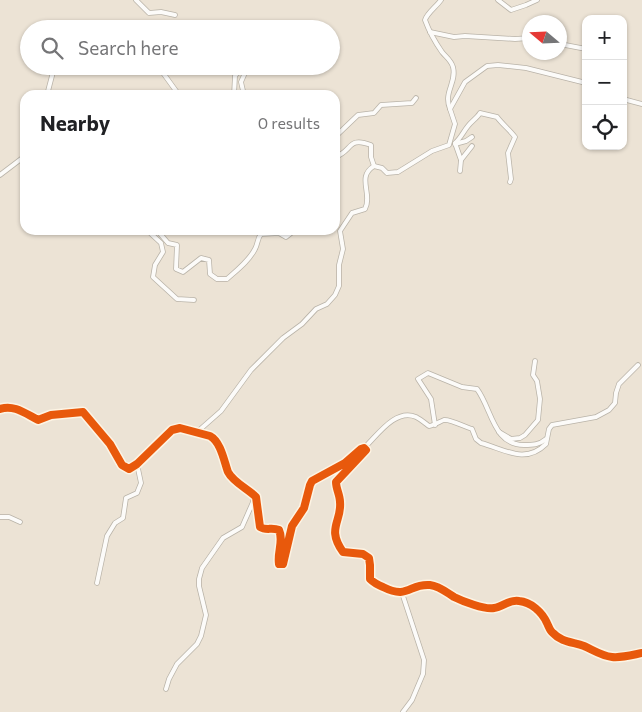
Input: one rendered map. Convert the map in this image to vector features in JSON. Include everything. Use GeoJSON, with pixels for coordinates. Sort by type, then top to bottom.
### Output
{"type":"FeatureCollection","features":[{"type":"Feature","properties":{"kind":"street"},"geometry":{"type":"LineString","coordinates":[[136,0],[149,13],[162,12],[176,15]]}},
{"type":"Feature","properties":{"kind":"street"},"geometry":{"type":"LineString","coordinates":[[441,0],[426,16],[425,20],[442,52],[451,61],[454,70],[446,101],[455,124],[449,145]]}},
{"type":"Feature","properties":{"kind":"street"},"geometry":{"type":"LineString","coordinates":[[498,0],[511,10],[526,6],[537,0]]}},
{"type":"Feature","properties":{"kind":"street"},"geometry":{"type":"LineString","coordinates":[[430,32],[454,37],[522,39]]}},
{"type":"Feature","properties":{"kind":"street"},"geometry":{"type":"LineString","coordinates":[[567,45],[582,48]]}},
{"type":"Feature","properties":{"kind":"street"},"geometry":{"type":"LineString","coordinates":[[450,109],[465,82],[487,66],[498,65],[526,68],[582,82]]}},
{"type":"Feature","properties":{"kind":"street"},"geometry":{"type":"LineString","coordinates":[[48,90],[52,75]]}},
{"type":"Feature","properties":{"kind":"street"},"geometry":{"type":"LineString","coordinates":[[165,75],[175,90]]}},
{"type":"Feature","properties":{"kind":"street"},"geometry":{"type":"LineString","coordinates":[[234,90],[236,75]]}},
{"type":"Feature","properties":{"kind":"street"},"geometry":{"type":"LineString","coordinates":[[243,90],[241,82],[244,75]]}},
{"type":"Feature","properties":{"kind":"street"},"geometry":{"type":"LineString","coordinates":[[340,132],[358,116],[374,113],[381,105],[412,103],[416,98]]}},
{"type":"Feature","properties":{"kind":"street"},"geometry":{"type":"LineString","coordinates":[[627,100],[642,104]]}},
{"type":"Feature","properties":{"kind":"street"},"geometry":{"type":"LineString","coordinates":[[455,143],[480,113],[497,117],[515,137],[508,153],[510,182]]}},
{"type":"Feature","properties":{"kind":"street"},"geometry":{"type":"LineString","coordinates":[[196,433],[221,411],[251,370],[283,338],[302,324],[316,309],[327,304],[335,295],[339,286],[339,265],[343,248],[340,231],[352,213],[365,208],[367,204],[368,197],[365,189],[365,178],[369,169],[374,166],[382,168],[387,173],[398,172],[432,151],[466,141],[472,137]]}},
{"type":"Feature","properties":{"kind":"street"},"geometry":{"type":"LineString","coordinates":[[340,154],[343,154],[353,143],[362,141],[371,145],[374,166]]}},
{"type":"Feature","properties":{"kind":"street"},"geometry":{"type":"LineString","coordinates":[[455,143],[461,160],[460,171]]}},
{"type":"Feature","properties":{"kind":"street"},"geometry":{"type":"LineString","coordinates":[[461,160],[472,146]]}},
{"type":"Feature","properties":{"kind":"street"},"geometry":{"type":"LineString","coordinates":[[0,175],[20,160]]}},
{"type":"Feature","properties":{"kind":"street"},"geometry":{"type":"LineString","coordinates":[[152,235],[161,243],[163,252],[155,265],[153,277],[176,299],[194,300]]}},
{"type":"Feature","properties":{"kind":"street"},"geometry":{"type":"LineString","coordinates":[[162,235],[168,242],[177,245],[176,269],[183,272],[201,258],[209,260],[210,274],[217,279],[227,279],[250,258],[257,247],[257,240],[260,235]]}},
{"type":"Feature","properties":{"kind":"street"},"geometry":{"type":"LineString","coordinates":[[497,431],[511,439],[520,438],[538,420],[540,400],[537,381],[533,375],[535,361]]}},
{"type":"Feature","properties":{"kind":"street"},"geometry":{"type":"LineString","coordinates":[[0,409],[5,407],[15,408],[38,420],[52,415],[83,412],[110,444],[122,465],[129,469],[137,464],[172,430],[180,428],[213,438],[225,459],[231,476],[256,497],[260,527],[267,530],[276,529],[281,533],[278,560],[279,564],[283,564],[292,526],[304,508],[310,484],[345,463],[396,418],[415,416],[429,426],[445,420],[452,421],[472,429],[476,439],[481,443],[519,456],[535,452],[544,446],[549,429],[555,423],[596,417],[609,410],[615,403],[619,384],[638,365]]}},
{"type":"Feature","properties":{"kind":"street"},"geometry":{"type":"LineString","coordinates":[[435,425],[431,399],[418,379],[428,373],[462,387],[478,389],[497,431],[503,439],[516,446],[537,445],[547,438]]}},
{"type":"Feature","properties":{"kind":"street"},"geometry":{"type":"LineString","coordinates":[[364,448],[366,450],[336,482],[340,508],[335,524],[337,545],[343,552],[363,554],[369,558],[370,579],[373,582],[392,592],[402,593],[430,585],[440,588],[464,601],[486,608],[494,608],[509,601],[518,600],[538,610],[547,622],[551,632],[567,642],[584,646],[610,657],[620,658],[642,653]]}},
{"type":"Feature","properties":{"kind":"street"},"geometry":{"type":"LineString","coordinates":[[97,583],[107,536],[115,524],[123,518],[126,498],[138,493],[141,483],[137,464]]}},
{"type":"Feature","properties":{"kind":"street"},"geometry":{"type":"LineString","coordinates":[[166,689],[177,664],[197,644],[201,636],[206,615],[198,579],[202,568],[223,538],[242,527],[250,509],[253,494]]}},
{"type":"Feature","properties":{"kind":"street"},"geometry":{"type":"LineString","coordinates":[[0,517],[9,517],[20,522]]}},
{"type":"Feature","properties":{"kind":"street"},"geometry":{"type":"LineString","coordinates":[[402,593],[424,660],[423,674],[412,700],[403,712]]}},
{"type":"Feature","properties":{"kind":"cycle path"},"geometry":{"type":"LineString","coordinates":[[0,409],[15,409],[38,420],[51,415],[83,412],[110,444],[122,465],[129,469],[137,464],[172,430],[180,428],[210,436],[217,443],[230,476],[256,497],[260,527],[279,530],[281,538],[279,564],[283,564],[292,526],[304,508],[312,481],[345,463],[364,448],[366,450],[336,482],[340,509],[335,531],[338,544],[343,552],[363,554],[369,558],[370,579],[373,582],[398,592],[404,592],[417,586],[430,585],[458,599],[485,608],[497,607],[512,601],[523,602],[539,611],[551,631],[563,640],[608,656],[623,657],[642,653]]}}]}
